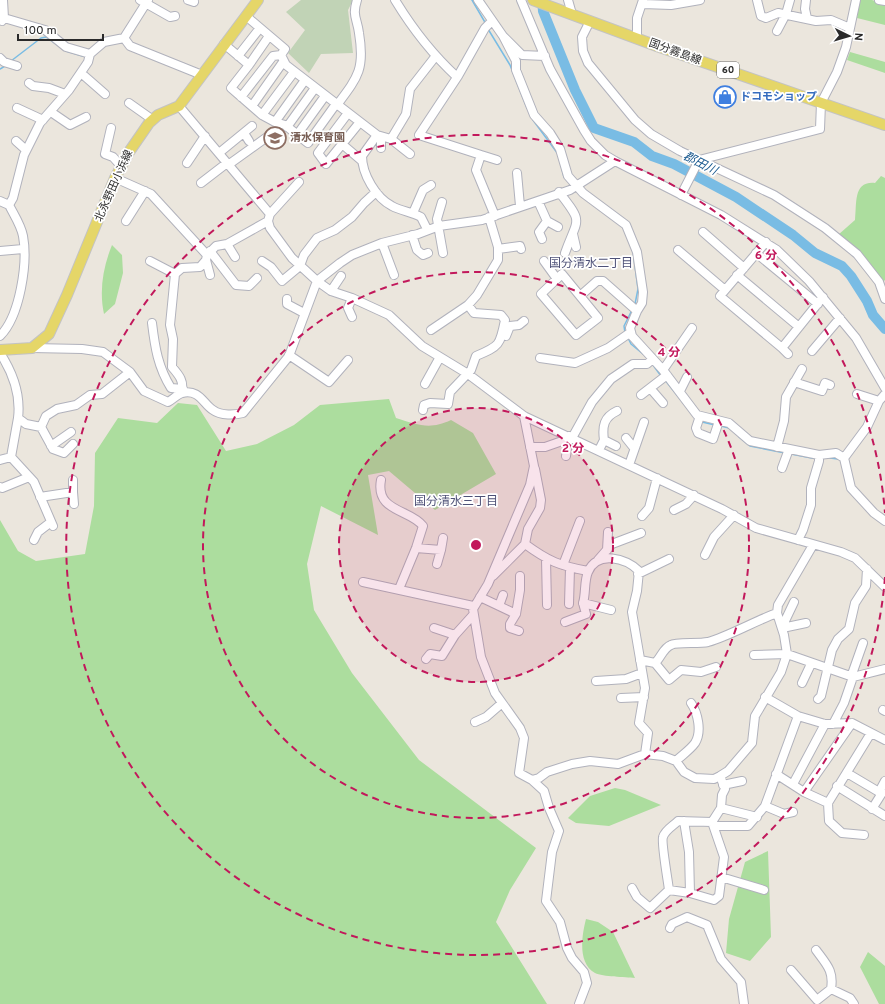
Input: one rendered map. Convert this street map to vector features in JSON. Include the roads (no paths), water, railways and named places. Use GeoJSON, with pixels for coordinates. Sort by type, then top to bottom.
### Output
{"type":"FeatureCollection","features":[{"type":"Feature","properties":{"kind":"main road"},"geometry":{"type":"LineString","coordinates":[[179,106],[258,0]]}},
{"type":"Feature","properties":{"kind":"main road","name":"国分霧島線"},"geometry":{"type":"LineString","coordinates":[[533,0],[885,125]]}},
{"type":"Feature","properties":{"kind":"main road","name":"北永野田小浜線"},"geometry":{"type":"LineString","coordinates":[[32,348],[40,342],[52,328],[106,205],[121,166],[145,127],[158,115],[179,106]]}},
{"type":"Feature","properties":{"kind":"main road"},"geometry":{"type":"LineString","coordinates":[[0,351],[32,348]]}},
{"type":"Feature","properties":{"kind":"street"},"geometry":{"type":"LineString","coordinates":[[3,0],[1,20],[45,30],[66,46],[89,58]]}},
{"type":"Feature","properties":{"kind":"street"},"geometry":{"type":"LineString","coordinates":[[269,36],[231,88],[262,115],[287,127],[308,143],[336,104],[356,80],[361,68],[362,52],[354,12],[357,0]]}},
{"type":"Feature","properties":{"kind":"street"},"geometry":{"type":"LineString","coordinates":[[396,0],[435,57],[457,77]]}},
{"type":"Feature","properties":{"kind":"street"},"geometry":{"type":"LineString","coordinates":[[478,0],[488,24],[522,55],[545,56]]}},
{"type":"Feature","properties":{"kind":"street"},"geometry":{"type":"LineString","coordinates":[[520,0],[550,69],[591,141],[605,155],[615,161],[721,215],[777,250],[823,297],[856,338],[885,388]]}},
{"type":"Feature","properties":{"kind":"street"},"geometry":{"type":"LineString","coordinates":[[568,0],[572,14]]}},
{"type":"Feature","properties":{"kind":"street"},"geometry":{"type":"LineString","coordinates":[[637,38],[637,18],[643,2],[671,5],[700,0]]}},
{"type":"Feature","properties":{"kind":"street"},"geometry":{"type":"LineString","coordinates":[[757,0],[761,16],[766,18],[778,12],[816,21],[831,20],[850,28]]}},
{"type":"Feature","properties":{"kind":"street"},"geometry":{"type":"LineString","coordinates":[[777,31],[786,14],[790,0]]}},
{"type":"Feature","properties":{"kind":"street"},"geometry":{"type":"LineString","coordinates":[[806,0],[805,9],[807,18]]}},
{"type":"Feature","properties":{"kind":"street"},"geometry":{"type":"LineString","coordinates":[[681,195],[699,160],[820,129],[821,103],[837,72],[846,47],[856,0]]}},
{"type":"Feature","properties":{"kind":"street"},"geometry":{"type":"LineString","coordinates":[[879,0],[885,1]]}},
{"type":"Feature","properties":{"kind":"street"},"geometry":{"type":"LineString","coordinates":[[126,40],[147,3],[170,17],[175,16]]}},
{"type":"Feature","properties":{"kind":"street"},"geometry":{"type":"LineString","coordinates":[[246,16],[284,49],[282,59],[252,106]]}},
{"type":"Feature","properties":{"kind":"street"},"geometry":{"type":"LineString","coordinates":[[590,21],[582,37],[583,51],[588,63],[634,120],[651,134],[699,160],[774,195],[825,228],[857,254],[879,282],[885,299]]}},
{"type":"Feature","properties":{"kind":"street"},"geometry":{"type":"LineString","coordinates":[[488,24],[457,77],[418,135],[497,160]]}},
{"type":"Feature","properties":{"kind":"street"},"geometry":{"type":"LineString","coordinates":[[238,56],[260,28]]}},
{"type":"Feature","properties":{"kind":"street"},"geometry":{"type":"LineString","coordinates":[[502,36],[516,62],[516,70],[534,115],[550,133],[560,149],[572,188],[626,225],[637,252],[643,292],[642,302],[634,309],[628,334],[608,348],[575,363],[540,358]]}},
{"type":"Feature","properties":{"kind":"street"},"geometry":{"type":"LineString","coordinates":[[9,205],[13,198],[26,150],[33,134],[65,94],[89,58],[104,42],[126,40]]}},
{"type":"Feature","properties":{"kind":"street"},"geometry":{"type":"LineString","coordinates":[[126,40],[130,46],[202,74]]}},
{"type":"Feature","properties":{"kind":"street"},"geometry":{"type":"LineString","coordinates":[[224,44],[249,65]]}},
{"type":"Feature","properties":{"kind":"street"},"geometry":{"type":"LineString","coordinates":[[241,97],[273,56],[282,59],[294,72],[360,122],[379,136],[391,139],[410,154]]}},
{"type":"Feature","properties":{"kind":"street"},"geometry":{"type":"LineString","coordinates":[[391,139],[406,114],[410,89],[435,57]]}},
{"type":"Feature","properties":{"kind":"street"},"geometry":{"type":"LineString","coordinates":[[262,115],[294,72]]}},
{"type":"Feature","properties":{"kind":"street"},"geometry":{"type":"LineString","coordinates":[[80,73],[105,94]]}},
{"type":"Feature","properties":{"kind":"street"},"geometry":{"type":"LineString","coordinates":[[275,122],[305,80]]}},
{"type":"Feature","properties":{"kind":"street"},"geometry":{"type":"LineString","coordinates":[[29,83],[33,86],[49,88],[65,94]]}},
{"type":"Feature","properties":{"kind":"street"},"geometry":{"type":"LineString","coordinates":[[287,127],[315,88]]}},
{"type":"Feature","properties":{"kind":"street"},"geometry":{"type":"LineString","coordinates":[[297,135],[325,96]]}},
{"type":"Feature","properties":{"kind":"street"},"geometry":{"type":"LineString","coordinates":[[129,102],[153,120]]}},
{"type":"Feature","properties":{"kind":"street"},"geometry":{"type":"LineString","coordinates":[[179,106],[228,164],[269,217],[270,228],[300,266],[331,292],[352,298],[389,315],[422,346],[468,374],[524,416],[569,438],[599,450],[734,515],[756,528],[841,552],[855,558],[885,587]]}},
{"type":"Feature","properties":{"kind":"street"},"geometry":{"type":"LineString","coordinates":[[17,108],[43,120]]}},
{"type":"Feature","properties":{"kind":"street"},"geometry":{"type":"LineString","coordinates":[[51,112],[70,125],[86,117]]}},
{"type":"Feature","properties":{"kind":"street"},"geometry":{"type":"LineString","coordinates":[[348,113],[318,153],[326,164],[360,122]]}},
{"type":"Feature","properties":{"kind":"street"},"geometry":{"type":"LineString","coordinates":[[219,153],[252,126]]}},
{"type":"Feature","properties":{"kind":"street"},"geometry":{"type":"LineString","coordinates":[[111,128],[105,154],[114,156],[121,166]]}},
{"type":"Feature","properties":{"kind":"street"},"geometry":{"type":"LineString","coordinates":[[244,133],[249,141]]}},
{"type":"Feature","properties":{"kind":"street"},"geometry":{"type":"LineString","coordinates":[[187,163],[205,136]]}},
{"type":"Feature","properties":{"kind":"street"},"geometry":{"type":"LineString","coordinates":[[379,136],[381,148]]}},
{"type":"Feature","properties":{"kind":"street"},"geometry":{"type":"LineString","coordinates":[[379,136],[362,156],[363,170],[376,192],[392,206],[422,217],[427,229]]}},
{"type":"Feature","properties":{"kind":"street"},"geometry":{"type":"LineString","coordinates":[[201,183],[267,137]]}},
{"type":"Feature","properties":{"kind":"street"},"geometry":{"type":"LineString","coordinates":[[16,141],[26,150]]}},
{"type":"Feature","properties":{"kind":"street"},"geometry":{"type":"LineString","coordinates":[[234,141],[243,154]]}},
{"type":"Feature","properties":{"kind":"street"},"geometry":{"type":"LineString","coordinates":[[342,144],[362,161]]}},
{"type":"Feature","properties":{"kind":"street"},"geometry":{"type":"LineString","coordinates":[[431,330],[468,305],[477,295],[498,260],[498,249],[492,217],[476,170],[481,155]]}},
{"type":"Feature","properties":{"kind":"street"},"geometry":{"type":"LineString","coordinates":[[152,323],[156,355],[162,374],[171,388],[195,394],[203,398],[213,410],[234,416],[243,413],[289,355],[317,281],[352,255],[382,243],[418,234],[427,229],[482,220],[538,201],[572,188],[615,161]]}},
{"type":"Feature","properties":{"kind":"street"},"geometry":{"type":"LineString","coordinates":[[517,174],[520,206]]}},
{"type":"Feature","properties":{"kind":"street"},"geometry":{"type":"LineString","coordinates":[[116,178],[145,191],[156,198],[236,285],[248,286],[257,278]]}},
{"type":"Feature","properties":{"kind":"street"},"geometry":{"type":"LineString","coordinates":[[182,391],[181,377],[172,367],[173,339],[170,325],[175,274],[182,268],[200,267],[216,246],[227,244],[269,217],[299,182]]}},
{"type":"Feature","properties":{"kind":"street"},"geometry":{"type":"LineString","coordinates":[[413,213],[423,190],[431,185]]}},
{"type":"Feature","properties":{"kind":"street"},"geometry":{"type":"LineString","coordinates":[[126,220],[145,191]]}},
{"type":"Feature","properties":{"kind":"street"},"geometry":{"type":"LineString","coordinates":[[262,261],[271,267],[282,281],[300,266],[304,255],[317,238],[334,230],[352,217],[376,192]]}},
{"type":"Feature","properties":{"kind":"street"},"geometry":{"type":"LineString","coordinates":[[559,192],[576,214],[577,222],[565,252]]}},
{"type":"Feature","properties":{"kind":"street"},"geometry":{"type":"LineString","coordinates":[[0,201],[9,205],[21,228],[23,249],[22,286],[12,318],[6,330],[0,336]]}},
{"type":"Feature","properties":{"kind":"street"},"geometry":{"type":"LineString","coordinates":[[538,201],[547,221],[558,227]]}},
{"type":"Feature","properties":{"kind":"street"},"geometry":{"type":"LineString","coordinates":[[442,202],[437,218],[442,253]]}},
{"type":"Feature","properties":{"kind":"street"},"geometry":{"type":"LineString","coordinates":[[542,239],[539,232],[547,221]]}},
{"type":"Feature","properties":{"kind":"street"},"geometry":{"type":"LineString","coordinates":[[703,232],[744,268]]}},
{"type":"Feature","properties":{"kind":"street"},"geometry":{"type":"LineString","coordinates":[[573,234],[576,248]]}},
{"type":"Feature","properties":{"kind":"street"},"geometry":{"type":"LineString","coordinates":[[412,235],[417,250],[423,255],[428,253]]}},
{"type":"Feature","properties":{"kind":"street"},"geometry":{"type":"LineString","coordinates":[[766,242],[720,296],[788,354]]}},
{"type":"Feature","properties":{"kind":"street"},"geometry":{"type":"LineString","coordinates":[[382,243],[394,275]]}},
{"type":"Feature","properties":{"kind":"street"},"geometry":{"type":"LineString","coordinates":[[227,244],[236,257]]}},
{"type":"Feature","properties":{"kind":"street"},"geometry":{"type":"LineString","coordinates":[[498,249],[516,245],[520,246],[521,249]]}},
{"type":"Feature","properties":{"kind":"street"},"geometry":{"type":"LineString","coordinates":[[0,251],[23,249]]}},
{"type":"Feature","properties":{"kind":"street"},"geometry":{"type":"LineString","coordinates":[[678,250],[725,290]]}},
{"type":"Feature","properties":{"kind":"street"},"geometry":{"type":"LineString","coordinates":[[756,253],[818,304]]}},
{"type":"Feature","properties":{"kind":"street"},"geometry":{"type":"LineString","coordinates":[[208,255],[210,275]]}},
{"type":"Feature","properties":{"kind":"street"},"geometry":{"type":"LineString","coordinates":[[150,261],[175,274]]}},
{"type":"Feature","properties":{"kind":"street"},"geometry":{"type":"LineString","coordinates":[[544,261],[557,279]]}},
{"type":"Feature","properties":{"kind":"street"},"geometry":{"type":"LineString","coordinates":[[562,274],[580,296],[598,318],[576,335],[541,294],[562,274]]}},
{"type":"Feature","properties":{"kind":"street"},"geometry":{"type":"LineString","coordinates":[[331,292],[341,276]]}},
{"type":"Feature","properties":{"kind":"street"},"geometry":{"type":"LineString","coordinates":[[738,276],[799,327]]}},
{"type":"Feature","properties":{"kind":"street"},"geometry":{"type":"LineString","coordinates":[[580,296],[597,281],[604,281],[634,309]]}},
{"type":"Feature","properties":{"kind":"street"},"geometry":{"type":"LineString","coordinates":[[782,348],[823,297]]}},
{"type":"Feature","properties":{"kind":"street"},"geometry":{"type":"LineString","coordinates":[[352,298],[348,308],[352,316]]}},
{"type":"Feature","properties":{"kind":"street"},"geometry":{"type":"LineString","coordinates":[[287,299],[287,304],[290,307],[304,313]]}},
{"type":"Feature","properties":{"kind":"street"},"geometry":{"type":"LineString","coordinates":[[468,305],[474,313],[497,314],[505,320],[501,339],[494,348]]}},
{"type":"Feature","properties":{"kind":"street"},"geometry":{"type":"LineString","coordinates":[[812,351],[840,318]]}},
{"type":"Feature","properties":{"kind":"street"},"geometry":{"type":"LineString","coordinates":[[423,410],[424,405],[430,403],[448,404],[450,392],[456,384],[468,374],[476,356],[502,346],[510,326],[519,325],[524,321]]}},
{"type":"Feature","properties":{"kind":"street"},"geometry":{"type":"LineString","coordinates":[[641,395],[664,375],[692,328]]}},
{"type":"Feature","properties":{"kind":"street"},"geometry":{"type":"LineString","coordinates":[[628,334],[632,336],[664,375],[680,391],[697,415],[699,419],[696,428],[698,433],[713,439],[719,423]]}},
{"type":"Feature","properties":{"kind":"street"},"geometry":{"type":"LineString","coordinates":[[32,348],[82,349],[103,352],[130,372],[144,391],[157,398],[168,402],[182,391]]}},
{"type":"Feature","properties":{"kind":"street"},"geometry":{"type":"LineString","coordinates":[[0,351],[10,369],[20,398],[11,457]]}},
{"type":"Feature","properties":{"kind":"street"},"geometry":{"type":"LineString","coordinates":[[289,355],[329,382],[348,360]]}},
{"type":"Feature","properties":{"kind":"street"},"geometry":{"type":"LineString","coordinates":[[425,384],[440,357]]}},
{"type":"Feature","properties":{"kind":"street"},"geometry":{"type":"LineString","coordinates":[[566,456],[569,438],[592,402],[611,379],[633,364],[651,360]]}},
{"type":"Feature","properties":{"kind":"street"},"geometry":{"type":"LineString","coordinates":[[777,447],[784,421],[786,397],[802,369]]}},
{"type":"Feature","properties":{"kind":"street"},"geometry":{"type":"LineString","coordinates":[[41,427],[46,416],[56,409],[76,404],[90,395],[102,394],[130,372]]}},
{"type":"Feature","properties":{"kind":"street"},"geometry":{"type":"LineString","coordinates":[[680,391],[687,377]]}},
{"type":"Feature","properties":{"kind":"street"},"geometry":{"type":"LineString","coordinates":[[794,382],[821,393],[825,383],[830,385]]}},
{"type":"Feature","properties":{"kind":"street"},"geometry":{"type":"LineString","coordinates":[[650,388],[663,403]]}},
{"type":"Feature","properties":{"kind":"street"},"geometry":{"type":"LineString","coordinates":[[857,394],[879,402]]}},
{"type":"Feature","properties":{"kind":"street"},"geometry":{"type":"LineString","coordinates":[[844,458],[867,427],[879,402],[885,394]]}},
{"type":"Feature","properties":{"kind":"street"},"geometry":{"type":"LineString","coordinates":[[599,450],[604,440],[602,428],[606,420],[617,411]]}},
{"type":"Feature","properties":{"kind":"street"},"geometry":{"type":"LineString","coordinates":[[524,416],[540,500],[540,508],[528,529],[525,544],[499,569],[488,584],[473,606],[473,615],[481,657],[495,693],[501,704],[520,728],[524,738],[519,773],[532,780],[544,791],[549,808],[559,831],[558,840],[552,852],[546,901],[560,922],[567,948],[572,958],[584,972],[587,984],[579,1004]]}},
{"type":"Feature","properties":{"kind":"street"},"geometry":{"type":"LineString","coordinates":[[18,418],[30,425],[41,427]]}},
{"type":"Feature","properties":{"kind":"street"},"geometry":{"type":"LineString","coordinates":[[699,419],[719,423],[729,423],[750,441],[777,447],[788,452],[819,458],[836,453],[844,458],[851,488],[874,513],[885,521]]}},
{"type":"Feature","properties":{"kind":"street"},"geometry":{"type":"LineString","coordinates":[[629,465],[644,422]]}},
{"type":"Feature","properties":{"kind":"street"},"geometry":{"type":"LineString","coordinates":[[41,427],[53,449],[64,453],[73,444]]}},
{"type":"Feature","properties":{"kind":"street"},"geometry":{"type":"LineString","coordinates":[[51,446],[71,432]]}},
{"type":"Feature","properties":{"kind":"street"},"geometry":{"type":"LineString","coordinates":[[530,447],[546,447],[569,438]]}},
{"type":"Feature","properties":{"kind":"street"},"geometry":{"type":"LineString","coordinates":[[626,438],[634,448]]}},
{"type":"Feature","properties":{"kind":"street"},"geometry":{"type":"LineString","coordinates":[[604,440],[616,446]]}},
{"type":"Feature","properties":{"kind":"street"},"geometry":{"type":"LineString","coordinates":[[782,468],[788,452]]}},
{"type":"Feature","properties":{"kind":"street"},"geometry":{"type":"LineString","coordinates":[[0,460],[11,457]]}},
{"type":"Feature","properties":{"kind":"street"},"geometry":{"type":"LineString","coordinates":[[11,457],[34,482],[52,524],[38,532],[34,540]]}},
{"type":"Feature","properties":{"kind":"street"},"geometry":{"type":"LineString","coordinates":[[798,540],[803,530],[811,505],[811,488],[819,458]]}},
{"type":"Feature","properties":{"kind":"street"},"geometry":{"type":"LineString","coordinates":[[488,584],[527,494],[534,466]]}},
{"type":"Feature","properties":{"kind":"street"},"geometry":{"type":"LineString","coordinates":[[0,487],[2,488],[29,477]]}},
{"type":"Feature","properties":{"kind":"street"},"geometry":{"type":"LineString","coordinates":[[642,516],[650,510],[657,478]]}},
{"type":"Feature","properties":{"kind":"street"},"geometry":{"type":"LineString","coordinates":[[73,480],[74,504]]}},
{"type":"Feature","properties":{"kind":"street"},"geometry":{"type":"LineString","coordinates":[[381,480],[380,486],[383,497],[393,509],[419,521],[422,526],[416,548],[399,589]]}},
{"type":"Feature","properties":{"kind":"street"},"geometry":{"type":"LineString","coordinates":[[40,497],[73,492]]}},
{"type":"Feature","properties":{"kind":"street"},"geometry":{"type":"LineString","coordinates":[[674,510],[686,504],[694,496]]}},
{"type":"Feature","properties":{"kind":"street"},"geometry":{"type":"LineString","coordinates":[[705,555],[714,537],[734,515]]}},
{"type":"Feature","properties":{"kind":"street"},"geometry":{"type":"LineString","coordinates":[[569,604],[566,567],[580,521]]}},
{"type":"Feature","properties":{"kind":"street"},"geometry":{"type":"LineString","coordinates":[[607,550],[608,532]]}},
{"type":"Feature","properties":{"kind":"street"},"geometry":{"type":"LineString","coordinates":[[569,618],[587,617],[583,603],[588,571],[612,544],[641,532]]}},
{"type":"Feature","properties":{"kind":"street"},"geometry":{"type":"LineString","coordinates":[[437,564],[443,538]]}},
{"type":"Feature","properties":{"kind":"street"},"geometry":{"type":"LineString","coordinates":[[525,544],[546,559],[566,567],[588,571]]}},
{"type":"Feature","properties":{"kind":"street"},"geometry":{"type":"LineString","coordinates":[[722,780],[752,743],[755,716],[781,672],[787,654],[782,624],[777,613],[780,600],[813,545]]}},
{"type":"Feature","properties":{"kind":"street"},"geometry":{"type":"LineString","coordinates":[[416,548],[441,550]]}},
{"type":"Feature","properties":{"kind":"street"},"geometry":{"type":"LineString","coordinates":[[598,560],[607,557],[619,559],[632,564],[639,571],[632,612],[645,688],[639,723],[648,733],[645,754]]}},
{"type":"Feature","properties":{"kind":"street"},"geometry":{"type":"LineString","coordinates":[[546,559],[547,605]]}},
{"type":"Feature","properties":{"kind":"street"},"geometry":{"type":"LineString","coordinates":[[638,574],[669,559]]}},
{"type":"Feature","properties":{"kind":"street"},"geometry":{"type":"LineString","coordinates":[[818,699],[821,696],[832,650],[838,638],[849,629],[855,603],[866,586],[867,570]]}},
{"type":"Feature","properties":{"kind":"street"},"geometry":{"type":"LineString","coordinates":[[519,631],[510,628],[510,624],[516,614],[520,590],[520,576]]}},
{"type":"Feature","properties":{"kind":"street"},"geometry":{"type":"LineString","coordinates":[[363,582],[473,606]]}},
{"type":"Feature","properties":{"kind":"street"},"geometry":{"type":"LineString","coordinates":[[498,606],[502,596]]}},
{"type":"Feature","properties":{"kind":"street"},"geometry":{"type":"LineString","coordinates":[[480,597],[516,614]]}},
{"type":"Feature","properties":{"kind":"street"},"geometry":{"type":"LineString","coordinates":[[782,624],[794,602]]}},
{"type":"Feature","properties":{"kind":"street"},"geometry":{"type":"LineString","coordinates":[[583,603],[611,610]]}},
{"type":"Feature","properties":{"kind":"street"},"geometry":{"type":"LineString","coordinates":[[655,663],[660,659],[666,648],[673,644],[708,642],[777,613]]}},
{"type":"Feature","properties":{"kind":"street"},"geometry":{"type":"LineString","coordinates":[[426,659],[430,654],[442,656],[455,635],[473,615]]}},
{"type":"Feature","properties":{"kind":"street"},"geometry":{"type":"LineString","coordinates":[[782,624],[790,627],[806,623]]}},
{"type":"Feature","properties":{"kind":"street"},"geometry":{"type":"LineString","coordinates":[[434,628],[455,635]]}},
{"type":"Feature","properties":{"kind":"street"},"geometry":{"type":"LineString","coordinates":[[793,784],[829,724],[844,703],[863,642]]}},
{"type":"Feature","properties":{"kind":"street"},"geometry":{"type":"LineString","coordinates":[[754,655],[787,654],[811,664],[852,677],[885,669]]}},
{"type":"Feature","properties":{"kind":"street"},"geometry":{"type":"LineString","coordinates":[[640,660],[655,663],[669,680],[681,670],[700,672],[716,667]]}},
{"type":"Feature","properties":{"kind":"street"},"geometry":{"type":"LineString","coordinates":[[802,683],[811,664]]}},
{"type":"Feature","properties":{"kind":"street"},"geometry":{"type":"LineString","coordinates":[[596,681],[626,679],[642,674]]}},
{"type":"Feature","properties":{"kind":"street"},"geometry":{"type":"LineString","coordinates":[[621,698],[644,696]]}},
{"type":"Feature","properties":{"kind":"street"},"geometry":{"type":"LineString","coordinates":[[766,697],[798,716],[829,724],[852,723],[885,740]]}},
{"type":"Feature","properties":{"kind":"street"},"geometry":{"type":"LineString","coordinates":[[676,761],[695,742],[698,723],[696,710],[691,702]]}},
{"type":"Feature","properties":{"kind":"street"},"geometry":{"type":"LineString","coordinates":[[474,722],[486,717],[501,704]]}},
{"type":"Feature","properties":{"kind":"street"},"geometry":{"type":"LineString","coordinates":[[669,890],[666,859],[662,845],[662,838],[665,833],[678,821],[748,826],[765,806],[798,716]]}},
{"type":"Feature","properties":{"kind":"street"},"geometry":{"type":"LineString","coordinates":[[804,792],[852,723]]}},
{"type":"Feature","properties":{"kind":"street"},"geometry":{"type":"LineString","coordinates":[[864,835],[842,833],[828,820],[828,803],[871,733]]}},
{"type":"Feature","properties":{"kind":"street"},"geometry":{"type":"LineString","coordinates":[[532,780],[539,778],[547,772],[572,764],[590,760],[618,764],[645,754],[663,756],[676,761],[684,772],[695,778],[742,781]]}},
{"type":"Feature","properties":{"kind":"street"},"geometry":{"type":"LineString","coordinates":[[847,773],[882,793]]}},
{"type":"Feature","properties":{"kind":"street"},"geometry":{"type":"LineString","coordinates":[[776,774],[804,792],[828,803]]}},
{"type":"Feature","properties":{"kind":"street"},"geometry":{"type":"LineString","coordinates":[[669,890],[690,893],[714,900],[719,896],[724,857],[713,824],[721,808],[722,795],[725,789],[722,780]]}},
{"type":"Feature","properties":{"kind":"street"},"geometry":{"type":"LineString","coordinates":[[872,809],[882,793],[885,781]]}},
{"type":"Feature","properties":{"kind":"street"},"geometry":{"type":"LineString","coordinates":[[838,786],[885,816]]}},
{"type":"Feature","properties":{"kind":"street"},"geometry":{"type":"LineString","coordinates":[[765,806],[784,814],[793,812]]}},
{"type":"Feature","properties":{"kind":"street"},"geometry":{"type":"LineString","coordinates":[[721,808],[757,817]]}},
{"type":"Feature","properties":{"kind":"street"},"geometry":{"type":"LineString","coordinates":[[684,821],[690,859],[690,893]]}},
{"type":"Feature","properties":{"kind":"street"},"geometry":{"type":"LineString","coordinates":[[721,877],[764,890]]}},
{"type":"Feature","properties":{"kind":"street"},"geometry":{"type":"LineString","coordinates":[[632,888],[637,897],[650,908],[669,890]]}},
{"type":"Feature","properties":{"kind":"street"},"geometry":{"type":"LineString","coordinates":[[670,928],[672,924],[687,917],[707,925],[720,958],[741,982],[744,1004]]}},
{"type":"Feature","properties":{"kind":"street"},"geometry":{"type":"LineString","coordinates":[[791,970],[817,1000],[831,989],[833,978],[830,970],[816,950]]}},
{"type":"Feature","properties":{"kind":"street"},"geometry":{"type":"LineString","coordinates":[[831,989],[850,998],[854,1004]]}},
{"type":"Feature","properties":{"kind":"waterway"},"geometry":{"type":"LineString","coordinates":[[472,0],[486,24]]}},
{"type":"Feature","properties":{"kind":"waterway","name":"郡田川"},"geometry":{"type":"LineString","coordinates":[[542,0],[543,11],[575,90],[594,128],[634,142],[652,156],[674,164],[736,197],[793,235],[815,253],[842,266],[851,276],[867,301],[873,315],[885,329]]}},
{"type":"Feature","properties":{"kind":"waterway"},"geometry":{"type":"LineString","coordinates":[[488,29],[510,65],[527,108]]}},
{"type":"Feature","properties":{"kind":"waterway"},"geometry":{"type":"LineString","coordinates":[[11,61],[41,38],[46,37],[63,49]]}},
{"type":"Feature","properties":{"kind":"waterway"},"geometry":{"type":"LineString","coordinates":[[66,51],[86,57]]}},
{"type":"Feature","properties":{"kind":"waterway"},"geometry":{"type":"LineString","coordinates":[[0,69],[5,66]]}},
{"type":"Feature","properties":{"kind":"waterway"},"geometry":{"type":"LineString","coordinates":[[533,120],[558,154]]}},
{"type":"Feature","properties":{"kind":"waterway"},"geometry":{"type":"LineString","coordinates":[[561,165],[564,177]]}},
{"type":"Feature","properties":{"kind":"waterway"},"geometry":{"type":"LineString","coordinates":[[633,251],[638,289],[635,304]]}},
{"type":"Feature","properties":{"kind":"waterway"},"geometry":{"type":"LineString","coordinates":[[625,333],[624,326],[632,310]]}},
{"type":"Feature","properties":{"kind":"waterway"},"geometry":{"type":"LineString","coordinates":[[628,338],[631,344],[643,354]]}},
{"type":"Feature","properties":{"kind":"waterway"},"geometry":{"type":"LineString","coordinates":[[653,365],[661,376]]}},
{"type":"Feature","properties":{"kind":"waterway"},"geometry":{"type":"LineString","coordinates":[[665,380],[689,410]]}},
{"type":"Feature","properties":{"kind":"waterway"},"geometry":{"type":"LineString","coordinates":[[702,422],[715,425]]}},
{"type":"Feature","properties":{"kind":"waterway"},"geometry":{"type":"LineString","coordinates":[[721,426],[729,428]]}},
{"type":"Feature","properties":{"kind":"waterway"},"geometry":{"type":"LineString","coordinates":[[739,437],[750,446],[785,453]]}},
{"type":"Feature","properties":{"kind":"waterway"},"geometry":{"type":"LineString","coordinates":[[791,454],[817,459]]}},
{"type":"Feature","properties":{"kind":"waterway"},"geometry":{"type":"LineString","coordinates":[[830,458],[838,459]]}},
{"type":"Feature","properties":{"kind":"place","name":"ドコモショップ"},"geometry":{"type":"Point","coordinates":[725,97]}},
{"type":"Feature","properties":{"kind":"place","name":"清水保育園"},"geometry":{"type":"Point","coordinates":[275,138]}},
{"type":"Feature","properties":{"kind":"district","name":"国分清水二丁目"},"geometry":{"type":"Point","coordinates":[591,264]}},
{"type":"Feature","properties":{"kind":"district","name":"国分清水三丁目"},"geometry":{"type":"Point","coordinates":[456,502]}}]}
